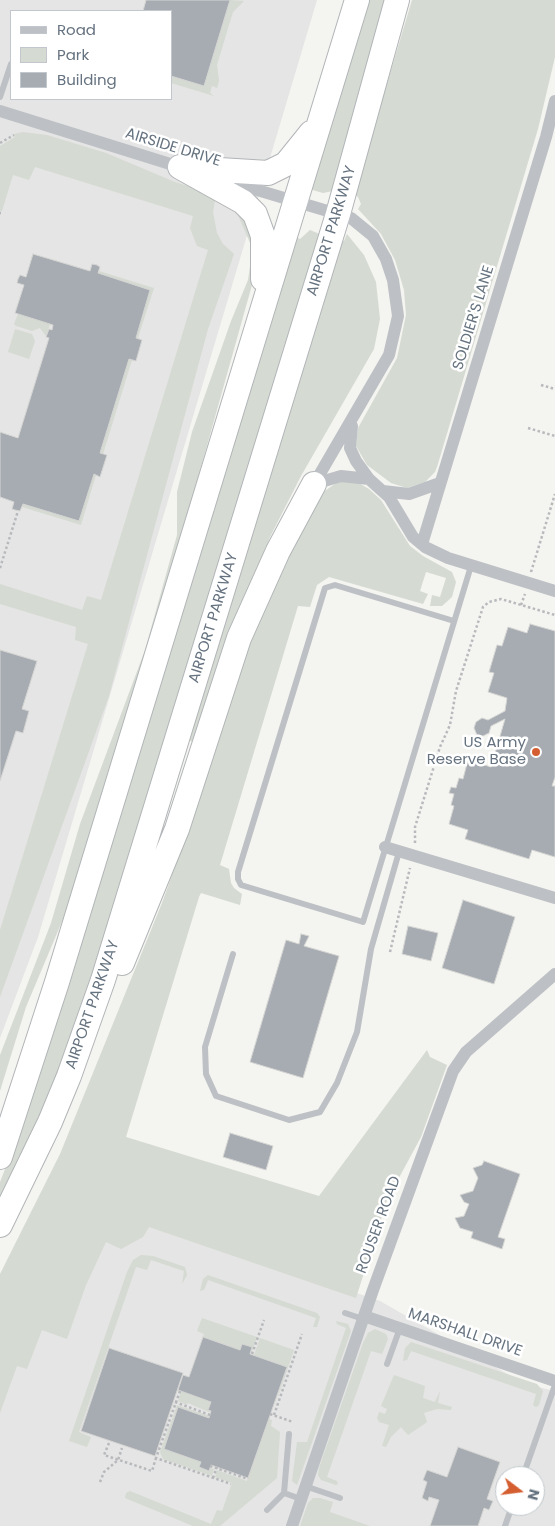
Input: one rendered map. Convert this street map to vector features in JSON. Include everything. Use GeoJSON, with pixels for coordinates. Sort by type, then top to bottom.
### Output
{"type":"FeatureCollection","features":[{"type":"Feature","properties":{"kind":"highway"},"geometry":{"type":"LineString","coordinates":[[0,1157],[57,982],[357,0]]}},
{"type":"Feature","properties":{"kind":"highway","name":"AIRPORT PARKWAY"},"geometry":{"type":"LineString","coordinates":[[0,1225],[50,1122],[104,980],[338,214],[397,0]]}},
{"type":"Feature","properties":{"kind":"highway"},"geometry":{"type":"LineString","coordinates":[[180,167],[268,173],[286,164],[321,120]]}},
{"type":"Feature","properties":{"kind":"highway"},"geometry":{"type":"LineString","coordinates":[[180,167],[243,202],[260,222],[264,246],[261,314]]}},
{"type":"Feature","properties":{"kind":"highway"},"geometry":{"type":"LineString","coordinates":[[50,1122],[137,929],[166,856],[243,629],[274,560],[314,484]]}},
{"type":"Feature","properties":{"kind":"street","name":"SOLDIER'S LANE"},"geometry":{"type":"LineString","coordinates":[[422,544],[546,137],[555,101]]}},
{"type":"Feature","properties":{"kind":"street","name":"AIRSIDE DRIVE"},"geometry":{"type":"LineString","coordinates":[[0,111],[351,218],[373,236],[386,259],[397,299],[398,316],[389,355],[353,421],[314,484]]}},
{"type":"Feature","properties":{"kind":"street"},"geometry":{"type":"LineString","coordinates":[[353,421],[350,448],[369,479],[383,491],[414,537],[422,544],[437,553],[471,566],[555,591]]}},
{"type":"Feature","properties":{"kind":"street"},"geometry":{"type":"LineString","coordinates":[[314,484],[341,476],[369,479]]}},
{"type":"Feature","properties":{"kind":"street"},"geometry":{"type":"LineString","coordinates":[[383,491],[409,494],[440,483]]}},
{"type":"Feature","properties":{"kind":"street"},"geometry":{"type":"LineString","coordinates":[[385,847],[555,898]]}},
{"type":"Feature","properties":{"kind":"street","name":"ROUSER ROAD"},"geometry":{"type":"LineString","coordinates":[[292,1526],[363,1318],[456,1063],[555,974]]}},
{"type":"Feature","properties":{"kind":"street","name":"MARSHALL DRIVE"},"geometry":{"type":"LineString","coordinates":[[363,1318],[400,1328],[555,1381]]}},
{"type":"Feature","properties":{"kind":"lane"},"geometry":{"type":"LineString","coordinates":[[0,97],[10,67]]}},
{"type":"Feature","properties":{"kind":"lane"},"geometry":{"type":"LineString","coordinates":[[454,621],[335,585],[325,588],[241,863],[238,880],[244,886],[363,922],[471,566]]}},
{"type":"Feature","properties":{"kind":"lane"},"geometry":{"type":"LineString","coordinates":[[233,954],[205,1047],[206,1074],[216,1096],[289,1120],[320,1112],[337,1083],[357,1032],[372,949],[400,852]]}},
{"type":"Feature","properties":{"kind":"lane"},"geometry":{"type":"LineString","coordinates":[[345,1313],[363,1318]]}},
{"type":"Feature","properties":{"kind":"lane"},"geometry":{"type":"LineString","coordinates":[[387,1364],[400,1328]]}},
{"type":"Feature","properties":{"kind":"lane"},"geometry":{"type":"LineString","coordinates":[[527,1466],[555,1385]]}},
{"type":"Feature","properties":{"kind":"lane"},"geometry":{"type":"LineString","coordinates":[[267,1510],[284,1493],[289,1434]]}},
{"type":"Feature","properties":{"kind":"lane"},"geometry":{"type":"LineString","coordinates":[[305,1486],[340,1498]]}},
{"type":"Feature","properties":{"kind":"lane"},"geometry":{"type":"LineString","coordinates":[[284,1493],[301,1500]]}},
{"type":"Feature","properties":{"kind":"path"},"geometry":{"type":"LineString","coordinates":[[0,143],[14,136]]}},
{"type":"Feature","properties":{"kind":"path"},"geometry":{"type":"LineString","coordinates":[[541,385],[555,389]]}},
{"type":"Feature","properties":{"kind":"path"},"geometry":{"type":"LineString","coordinates":[[528,428],[555,436]]}},
{"type":"Feature","properties":{"kind":"path"},"geometry":{"type":"LineString","coordinates":[[522,605],[555,494]]}},
{"type":"Feature","properties":{"kind":"path"},"geometry":{"type":"LineString","coordinates":[[0,568],[18,510]]}},
{"type":"Feature","properties":{"kind":"path"},"geometry":{"type":"LineString","coordinates":[[390,952],[413,856],[415,827],[440,747],[450,725],[456,691],[482,611],[486,604],[497,599],[555,615]]}},
{"type":"Feature","properties":{"kind":"path"},"geometry":{"type":"LineString","coordinates":[[252,1354],[264,1320]]}},
{"type":"Feature","properties":{"kind":"path"},"geometry":{"type":"LineString","coordinates":[[293,1422],[272,1414],[302,1334]]}},
{"type":"Feature","properties":{"kind":"path"},"geometry":{"type":"LineString","coordinates":[[108,1443],[104,1455],[152,1471],[180,1391]]}},
{"type":"Feature","properties":{"kind":"path"},"geometry":{"type":"LineString","coordinates":[[176,1402],[210,1415]]}},
{"type":"Feature","properties":{"kind":"path"},"geometry":{"type":"LineString","coordinates":[[100,1482],[104,1472],[118,1460],[122,1448]]}},
{"type":"Feature","properties":{"kind":"path"},"geometry":{"type":"LineString","coordinates":[[156,1458],[232,1484]]}},
{"type":"Feature","properties":{"kind":"path"},"geometry":{"type":"LineString","coordinates":[[210,1466],[248,1479]]}},
{"type":"Feature","properties":{"kind":"path"},"geometry":{"type":"LineString","coordinates":[[213,1478],[217,1468]]}},
{"type":"Feature","properties":{"kind":"shaded area"},"geometry":{"type":"Polygon","coordinates":[[[0,0],[317,0],[38,937],[0,1038],[0,0]]]}},
{"type":"Feature","properties":{"kind":"shaded area"},"geometry":{"type":"Polygon","coordinates":[[[74,1197],[380,1301],[525,1384],[555,1391],[555,1526],[0,1526],[0,1394],[74,1197]]]}},
{"type":"Feature","properties":{"kind":"green space"},"geometry":{"type":"Polygon","coordinates":[[[230,0],[244,1],[233,12],[217,65],[219,81],[217,88],[212,86],[210,93],[214,96],[172,83],[172,76],[204,86],[230,0]]]}},
{"type":"Feature","properties":{"kind":"green space"},"geometry":{"type":"Polygon","coordinates":[[[366,0],[388,0],[333,191],[323,193],[309,189],[366,0]]]}},
{"type":"Feature","properties":{"kind":"green space"},"geometry":{"type":"Polygon","coordinates":[[[412,0],[555,0],[555,57],[538,129],[437,467],[435,472],[425,482],[407,488],[391,483],[367,465],[356,446],[358,428],[397,358],[406,315],[404,290],[395,260],[381,234],[358,209],[361,204],[358,197],[354,194],[412,0]]]}},
{"type":"Feature","properties":{"kind":"green space"},"geometry":{"type":"Polygon","coordinates":[[[23,132],[47,135],[106,153],[175,182],[216,195],[213,212],[217,233],[223,244],[234,254],[208,329],[109,696],[0,997],[0,930],[88,644],[75,640],[76,627],[0,604],[0,584],[82,610],[87,596],[101,600],[208,250],[197,246],[190,228],[193,216],[35,167],[29,180],[13,175],[2,211],[0,211],[0,146],[15,137],[14,134],[23,132]]]}},
{"type":"Feature","properties":{"kind":"green space"},"geometry":{"type":"Polygon","coordinates":[[[235,208],[241,211],[251,235],[256,268],[252,285],[185,524],[79,881],[26,1007],[0,1091],[0,1055],[51,923],[80,824],[145,650],[177,535],[177,492],[192,432],[231,321],[248,280],[252,253],[250,243],[235,208]]]}},
{"type":"Feature","properties":{"kind":"green space"},"geometry":{"type":"Polygon","coordinates":[[[310,230],[322,235],[74,1039],[0,1208],[0,1182],[16,1141],[296,237],[300,239],[310,230]]]}},
{"type":"Feature","properties":{"kind":"green space"},"geometry":{"type":"Polygon","coordinates":[[[347,234],[364,255],[376,282],[380,319],[374,349],[301,476],[270,537],[236,620],[196,743],[188,740],[339,239],[344,241],[347,234]]]}},
{"type":"Feature","properties":{"kind":"green space"},"geometry":{"type":"Polygon","coordinates":[[[99,271],[154,288],[138,338],[136,338],[150,290],[98,273],[99,271]]]}},
{"type":"Feature","properties":{"kind":"green space"},"geometry":{"type":"Polygon","coordinates":[[[18,314],[50,324],[46,336],[40,328],[32,331],[16,326],[14,324],[18,314]]]}},
{"type":"Feature","properties":{"kind":"green space"},"geometry":{"type":"Polygon","coordinates":[[[15,329],[32,334],[35,341],[29,359],[8,352],[15,329]]]}},
{"type":"Feature","properties":{"kind":"green space"},"geometry":{"type":"Polygon","coordinates":[[[129,359],[132,360],[103,454],[100,453],[129,359]]]}},
{"type":"Feature","properties":{"kind":"green space"},"geometry":{"type":"Polygon","coordinates":[[[94,474],[96,475],[81,525],[22,507],[23,504],[79,521],[94,474]]]}},
{"type":"Feature","properties":{"kind":"green space"},"geometry":{"type":"Polygon","coordinates":[[[339,481],[357,482],[369,489],[381,500],[410,546],[423,556],[452,572],[456,582],[452,597],[442,606],[430,606],[432,595],[440,597],[446,578],[426,572],[420,591],[428,594],[423,604],[329,577],[317,585],[310,607],[298,606],[220,865],[229,869],[231,883],[242,894],[240,905],[201,893],[199,897],[126,1137],[319,1196],[427,1050],[430,1057],[447,1065],[421,1137],[387,1200],[356,1298],[149,1227],[143,1237],[121,1249],[106,1242],[86,1285],[67,1339],[42,1330],[27,1369],[17,1366],[0,1413],[0,1274],[60,1154],[162,903],[189,828],[248,645],[288,555],[322,493],[339,481]]]}},
{"type":"Feature","properties":{"kind":"green space"},"geometry":{"type":"Polygon","coordinates":[[[141,1255],[153,1256],[185,1267],[187,1275],[182,1284],[184,1271],[151,1260],[147,1270],[136,1267],[79,1432],[91,1437],[87,1447],[69,1441],[127,1272],[133,1260],[141,1255]]]}},
{"type":"Feature","properties":{"kind":"green space"},"geometry":{"type":"Polygon","coordinates":[[[208,1275],[317,1313],[320,1317],[317,1327],[313,1327],[316,1318],[208,1280],[204,1290],[200,1291],[203,1279],[208,1275]]]}},
{"type":"Feature","properties":{"kind":"green space"},"geometry":{"type":"Polygon","coordinates":[[[202,1318],[257,1337],[251,1354],[252,1347],[240,1350],[203,1337],[204,1334],[197,1331],[202,1318]]]}},
{"type":"Feature","properties":{"kind":"green space"},"geometry":{"type":"Polygon","coordinates":[[[336,1321],[348,1324],[351,1331],[297,1485],[292,1481],[297,1442],[307,1442],[346,1328],[337,1324],[336,1321]]]}},
{"type":"Feature","properties":{"kind":"green space"},"geometry":{"type":"Polygon","coordinates":[[[375,1329],[386,1334],[388,1339],[382,1354],[371,1351],[327,1477],[337,1481],[338,1484],[336,1485],[321,1480],[318,1475],[319,1468],[363,1343],[368,1333],[375,1329]]]}},
{"type":"Feature","properties":{"kind":"green space"},"geometry":{"type":"Polygon","coordinates":[[[260,1338],[294,1350],[274,1409],[287,1367],[254,1355],[260,1338]]]}},
{"type":"Feature","properties":{"kind":"green space"},"geometry":{"type":"Polygon","coordinates":[[[411,1342],[537,1384],[543,1391],[539,1405],[536,1407],[533,1405],[536,1394],[411,1351],[407,1360],[403,1361],[405,1348],[411,1342]]]}},
{"type":"Feature","properties":{"kind":"green space"},"geometry":{"type":"Polygon","coordinates":[[[394,1375],[425,1386],[423,1398],[435,1402],[440,1391],[438,1403],[452,1407],[451,1410],[437,1409],[424,1413],[427,1422],[408,1435],[401,1427],[391,1437],[386,1447],[382,1446],[389,1425],[379,1422],[377,1418],[379,1412],[385,1414],[387,1409],[381,1406],[394,1375]]]}},
{"type":"Feature","properties":{"kind":"green space"},"geometry":{"type":"Polygon","coordinates":[[[181,1391],[211,1402],[208,1410],[211,1413],[188,1403],[187,1405],[178,1401],[181,1391]]]}},
{"type":"Feature","properties":{"kind":"green space"},"geometry":{"type":"Polygon","coordinates":[[[177,1405],[210,1416],[209,1418],[178,1407],[164,1448],[201,1462],[200,1467],[209,1471],[210,1468],[214,1469],[212,1476],[163,1459],[160,1452],[177,1405]]]}},
{"type":"Feature","properties":{"kind":"green space"},"geometry":{"type":"Polygon","coordinates":[[[269,1419],[272,1420],[271,1426],[280,1432],[277,1478],[220,1526],[193,1526],[125,1498],[126,1493],[130,1491],[211,1524],[217,1510],[222,1511],[232,1483],[215,1477],[217,1470],[247,1481],[269,1419]]]}},
{"type":"Feature","properties":{"kind":"green space"},"geometry":{"type":"Polygon","coordinates":[[[313,1498],[333,1502],[330,1512],[370,1526],[300,1526],[308,1503],[313,1498]]]}},
{"type":"Feature","properties":{"kind":"building"},"geometry":{"type":"Polygon","coordinates":[[[146,0],[230,0],[204,86],[172,76],[172,10],[143,10],[146,0]]]}},
{"type":"Feature","properties":{"kind":"building"},"geometry":{"type":"Polygon","coordinates":[[[33,254],[90,271],[92,264],[97,265],[100,267],[98,273],[150,290],[136,338],[142,340],[136,361],[129,359],[100,453],[107,455],[100,477],[94,474],[79,521],[23,504],[20,511],[15,510],[12,509],[14,502],[0,497],[0,432],[18,438],[49,338],[46,337],[49,329],[52,330],[53,325],[15,313],[24,285],[17,283],[18,279],[20,275],[26,277],[33,254]]]}},
{"type":"Feature","properties":{"kind":"building"},"geometry":{"type":"Polygon","coordinates":[[[530,624],[555,631],[555,777],[552,786],[555,786],[555,857],[532,850],[529,859],[465,839],[468,830],[449,824],[454,806],[451,805],[454,794],[449,793],[451,787],[456,788],[459,778],[463,779],[468,760],[491,767],[505,719],[491,726],[489,733],[483,736],[477,735],[474,728],[476,722],[482,718],[488,720],[505,711],[507,698],[488,692],[494,673],[489,672],[497,645],[502,646],[508,627],[527,633],[530,624]]]}},
{"type":"Feature","properties":{"kind":"building"},"geometry":{"type":"Polygon","coordinates":[[[0,650],[37,661],[22,709],[29,711],[23,733],[16,731],[0,781],[0,650]]]}},
{"type":"Feature","properties":{"kind":"building"},"geometry":{"type":"Polygon","coordinates":[[[463,900],[515,917],[494,984],[442,968],[463,900]]]}},
{"type":"Feature","properties":{"kind":"building"},"geometry":{"type":"Polygon","coordinates":[[[408,926],[438,933],[431,961],[402,954],[408,926]]]}},
{"type":"Feature","properties":{"kind":"building"},"geometry":{"type":"Polygon","coordinates":[[[301,934],[309,936],[304,946],[339,956],[303,1078],[250,1062],[286,940],[299,944],[301,934]]]}},
{"type":"Feature","properties":{"kind":"building"},"geometry":{"type":"Polygon","coordinates":[[[230,1133],[273,1146],[266,1170],[223,1157],[230,1133]]]}},
{"type":"Feature","properties":{"kind":"building"},"geometry":{"type":"Polygon","coordinates":[[[484,1161],[520,1174],[498,1237],[505,1239],[502,1249],[471,1238],[473,1232],[460,1228],[455,1218],[464,1216],[469,1204],[464,1202],[460,1195],[473,1191],[478,1178],[473,1168],[482,1165],[484,1161]]]}},
{"type":"Feature","properties":{"kind":"building"},"geometry":{"type":"Polygon","coordinates":[[[203,1337],[240,1350],[242,1344],[252,1347],[250,1354],[287,1367],[248,1478],[211,1465],[209,1471],[199,1467],[201,1462],[164,1449],[178,1407],[209,1418],[211,1411],[208,1410],[211,1402],[178,1390],[183,1375],[189,1377],[203,1337]]]}},
{"type":"Feature","properties":{"kind":"building"},"geometry":{"type":"Polygon","coordinates":[[[109,1348],[183,1373],[155,1456],[81,1431],[109,1348]]]}},
{"type":"Feature","properties":{"kind":"building"},"geometry":{"type":"Polygon","coordinates":[[[458,1447],[500,1462],[499,1466],[495,1466],[495,1476],[487,1499],[493,1501],[489,1510],[484,1508],[478,1526],[430,1526],[439,1500],[429,1497],[428,1501],[422,1498],[427,1482],[423,1480],[427,1470],[447,1477],[458,1447]]]}},
{"type":"Feature","properties":{"kind":"place","name":"US Army Reserve Base"},"geometry":{"type":"Point","coordinates":[536,752]}}]}
